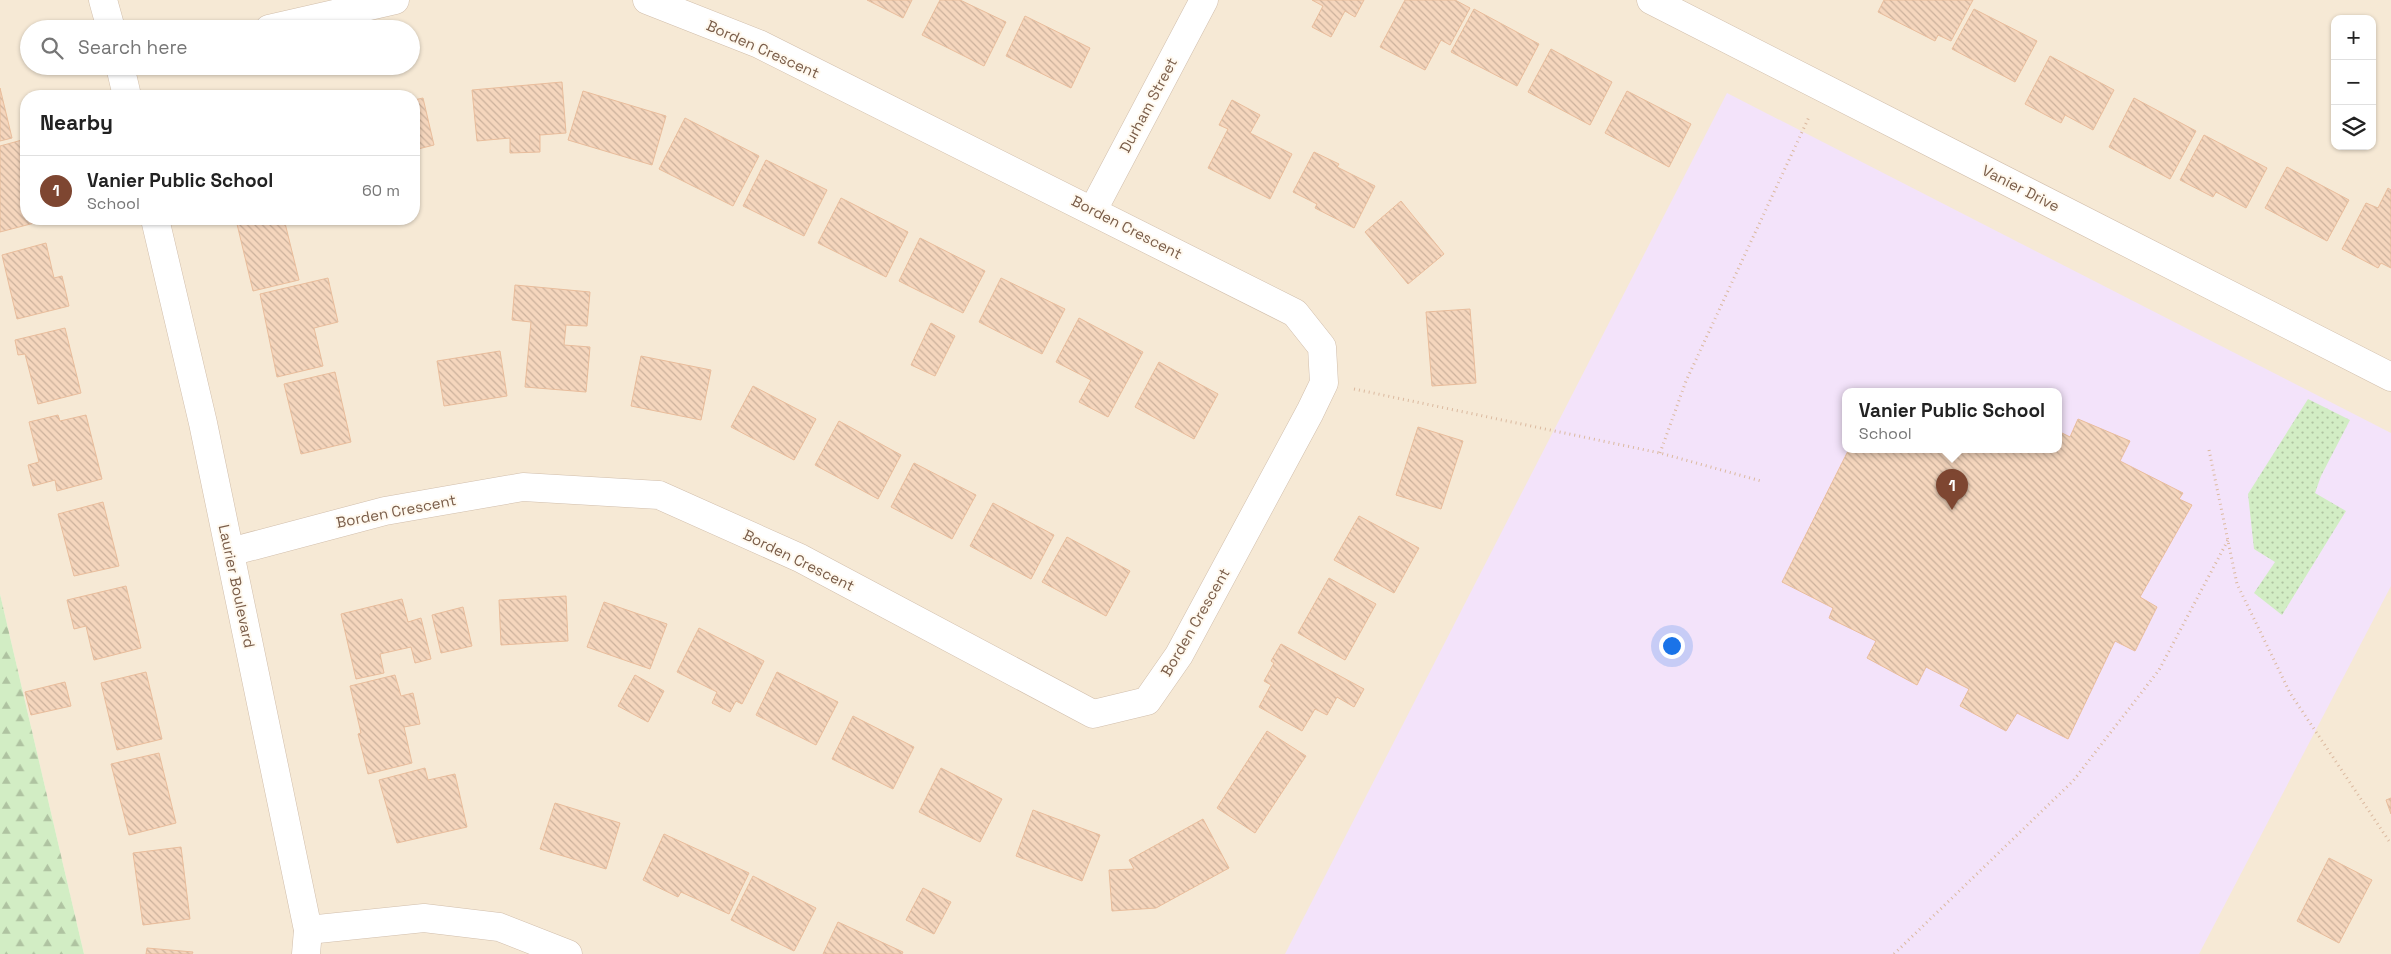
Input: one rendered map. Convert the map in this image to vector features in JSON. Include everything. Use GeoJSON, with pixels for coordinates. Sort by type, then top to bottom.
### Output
{"type":"FeatureCollection","features":[{"type":"Feature","properties":{"kind":"street"},"geometry":{"type":"LineString","coordinates":[[103,0],[108,20]]}},
{"type":"Feature","properties":{"kind":"street"},"geometry":{"type":"LineString","coordinates":[[308,20],[395,0]]}},
{"type":"Feature","properties":{"kind":"street","name":"Borden Crescent"},"geometry":{"type":"LineString","coordinates":[[230,552],[384,511],[523,487],[659,495],[800,558],[1093,714],[1147,701],[1179,655],[1324,383],[1322,347],[1295,313],[759,44],[648,0]]}},
{"type":"Feature","properties":{"kind":"street","name":"Durham Street"},"geometry":{"type":"LineString","coordinates":[[1093,210],[1204,0]]}},
{"type":"Feature","properties":{"kind":"street","name":"Vanier Drive"},"geometry":{"type":"LineString","coordinates":[[1651,0],[2391,377]]}},
{"type":"Feature","properties":{"kind":"street"},"geometry":{"type":"LineString","coordinates":[[122,75],[126,90]]}},
{"type":"Feature","properties":{"kind":"street","name":"Laurier Boulevard"},"geometry":{"type":"LineString","coordinates":[[156,225],[230,552],[307,942]]}},
{"type":"Feature","properties":{"kind":"street"},"geometry":{"type":"LineString","coordinates":[[307,942],[424,918],[499,927],[568,954]]}},
{"type":"Feature","properties":{"kind":"path"},"geometry":{"type":"LineString","coordinates":[[1660,452],[1686,381],[1823,87]]}},
{"type":"Feature","properties":{"kind":"path"},"geometry":{"type":"LineString","coordinates":[[1324,383],[1660,452],[1761,481]]}},
{"type":"Feature","properties":{"kind":"path"},"geometry":{"type":"LineString","coordinates":[[2209,450],[2237,584],[2290,693],[2391,844]]}},
{"type":"Feature","properties":{"kind":"path"},"geometry":{"type":"LineString","coordinates":[[1894,954],[2073,781],[2159,670],[2228,540]]}},
{"type":"Feature","properties":{"kind":"shaded area"},"geometry":{"type":"Polygon","coordinates":[[[0,0],[2391,0],[2391,954],[84,954],[0,594],[0,0]]]}},
{"type":"Feature","properties":{"kind":"shaded area"},"geometry":{"type":"Polygon","coordinates":[[[1727,93],[2391,433],[2391,586],[2199,954],[1285,954],[1727,93]]]}},
{"type":"Feature","properties":{"kind":"green space"},"geometry":{"type":"Polygon","coordinates":[[[2308,399],[2350,420],[2321,476],[2315,493],[2346,511],[2282,615],[2254,593],[2275,562],[2254,549],[2248,494],[2308,399]]]}},
{"type":"Feature","properties":{"kind":"green space"},"geometry":{"type":"Polygon","coordinates":[[[0,594],[84,954],[0,954],[0,594]]]}},
{"type":"Feature","properties":{"kind":"building"},"geometry":{"type":"Polygon","coordinates":[[[867,0],[912,0],[903,18],[867,0]]]}},
{"type":"Feature","properties":{"kind":"building"},"geometry":{"type":"Polygon","coordinates":[[[940,0],[960,0],[1006,22],[984,66],[922,35],[940,0]]]}},
{"type":"Feature","properties":{"kind":"building"},"geometry":{"type":"Polygon","coordinates":[[[1312,0],[1364,0],[1355,17],[1345,11],[1331,37],[1312,27],[1323,6],[1312,0]]]}},
{"type":"Feature","properties":{"kind":"building"},"geometry":{"type":"Polygon","coordinates":[[[1405,0],[1455,0],[1470,8],[1450,45],[1441,40],[1425,70],[1380,47],[1405,0]]]}},
{"type":"Feature","properties":{"kind":"building"},"geometry":{"type":"Polygon","coordinates":[[[1884,0],[1973,0],[1951,41],[1938,35],[1935,41],[1878,12],[1884,0]]]}},
{"type":"Feature","properties":{"kind":"building"},"geometry":{"type":"Polygon","coordinates":[[[1474,9],[1539,44],[1517,86],[1451,52],[1474,9]]]}},
{"type":"Feature","properties":{"kind":"building"},"geometry":{"type":"Polygon","coordinates":[[[1974,9],[2037,41],[2015,82],[1952,49],[1974,9]]]}},
{"type":"Feature","properties":{"kind":"building"},"geometry":{"type":"Polygon","coordinates":[[[1025,16],[1090,48],[1071,88],[1006,56],[1025,16]]]}},
{"type":"Feature","properties":{"kind":"building"},"geometry":{"type":"Polygon","coordinates":[[[1551,49],[1612,82],[1590,125],[1528,92],[1551,49]]]}},
{"type":"Feature","properties":{"kind":"building"},"geometry":{"type":"Polygon","coordinates":[[[2050,56],[2114,90],[2093,130],[2065,115],[2061,123],[2025,104],[2050,56]]]}},
{"type":"Feature","properties":{"kind":"building"},"geometry":{"type":"Polygon","coordinates":[[[562,82],[566,133],[540,135],[540,152],[510,153],[510,138],[477,141],[472,90],[562,82]]]}},
{"type":"Feature","properties":{"kind":"building"},"geometry":{"type":"Polygon","coordinates":[[[0,88],[12,138],[0,141],[0,88]]]}},
{"type":"Feature","properties":{"kind":"building"},"geometry":{"type":"Polygon","coordinates":[[[583,91],[666,116],[652,165],[568,140],[583,91]]]}},
{"type":"Feature","properties":{"kind":"building"},"geometry":{"type":"Polygon","coordinates":[[[1627,91],[1691,124],[1669,167],[1605,133],[1627,91]]]}},
{"type":"Feature","properties":{"kind":"building"},"geometry":{"type":"Polygon","coordinates":[[[423,98],[434,145],[420,148],[420,99],[423,98]]]}},
{"type":"Feature","properties":{"kind":"building"},"geometry":{"type":"Polygon","coordinates":[[[2134,98],[2196,131],[2170,179],[2109,147],[2134,98]]]}},
{"type":"Feature","properties":{"kind":"building"},"geometry":{"type":"Polygon","coordinates":[[[1232,100],[1260,115],[1250,133],[1292,154],[1270,199],[1208,168],[1228,129],[1219,125],[1232,100]]]}},
{"type":"Feature","properties":{"kind":"building"},"geometry":{"type":"Polygon","coordinates":[[[685,118],[759,156],[733,206],[659,169],[685,118]]]}},
{"type":"Feature","properties":{"kind":"building"},"geometry":{"type":"Polygon","coordinates":[[[2204,135],[2267,168],[2246,208],[2216,192],[2213,197],[2180,180],[2204,135]]]}},
{"type":"Feature","properties":{"kind":"building"},"geometry":{"type":"Polygon","coordinates":[[[20,141],[20,225],[27,225],[0,232],[0,146],[20,141]]]}},
{"type":"Feature","properties":{"kind":"building"},"geometry":{"type":"Polygon","coordinates":[[[1314,152],[1339,164],[1337,167],[1375,186],[1354,228],[1315,208],[1317,204],[1293,192],[1314,152]]]}},
{"type":"Feature","properties":{"kind":"building"},"geometry":{"type":"Polygon","coordinates":[[[766,160],[827,190],[804,236],[743,206],[766,160]]]}},
{"type":"Feature","properties":{"kind":"building"},"geometry":{"type":"Polygon","coordinates":[[[2287,167],[2349,200],[2327,241],[2265,208],[2287,167]]]}},
{"type":"Feature","properties":{"kind":"building"},"geometry":{"type":"Polygon","coordinates":[[[2388,188],[2391,190],[2391,268],[2381,263],[2378,268],[2342,249],[2366,203],[2378,208],[2388,188]]]}},
{"type":"Feature","properties":{"kind":"building"},"geometry":{"type":"Polygon","coordinates":[[[841,198],[908,232],[886,277],[818,243],[841,198]]]}},
{"type":"Feature","properties":{"kind":"building"},"geometry":{"type":"Polygon","coordinates":[[[1401,201],[1444,254],[1408,284],[1365,232],[1401,201]]]}},
{"type":"Feature","properties":{"kind":"building"},"geometry":{"type":"Polygon","coordinates":[[[237,225],[285,225],[299,280],[253,291],[237,225]]]}},
{"type":"Feature","properties":{"kind":"building"},"geometry":{"type":"Polygon","coordinates":[[[920,238],[985,271],[963,313],[899,281],[920,238]]]}},
{"type":"Feature","properties":{"kind":"building"},"geometry":{"type":"Polygon","coordinates":[[[46,243],[54,278],[62,276],[69,306],[17,319],[2,255],[46,243]]]}},
{"type":"Feature","properties":{"kind":"building"},"geometry":{"type":"Polygon","coordinates":[[[328,278],[338,322],[314,328],[323,366],[277,377],[260,294],[328,278]]]}},
{"type":"Feature","properties":{"kind":"building"},"geometry":{"type":"Polygon","coordinates":[[[1001,278],[1065,309],[1042,354],[979,322],[1001,278]]]}},
{"type":"Feature","properties":{"kind":"building"},"geometry":{"type":"Polygon","coordinates":[[[515,285],[590,292],[587,326],[566,325],[564,345],[590,347],[586,392],[525,387],[531,322],[512,320],[515,285]]]}},
{"type":"Feature","properties":{"kind":"building"},"geometry":{"type":"Polygon","coordinates":[[[1470,309],[1476,383],[1432,386],[1426,312],[1470,309]]]}},
{"type":"Feature","properties":{"kind":"building"},"geometry":{"type":"Polygon","coordinates":[[[1079,318],[1143,352],[1108,417],[1079,402],[1091,380],[1056,362],[1079,318]]]}},
{"type":"Feature","properties":{"kind":"building"},"geometry":{"type":"Polygon","coordinates":[[[931,323],[955,336],[935,376],[911,365],[931,323]]]}},
{"type":"Feature","properties":{"kind":"building"},"geometry":{"type":"Polygon","coordinates":[[[65,328],[81,393],[38,404],[25,354],[18,355],[15,340],[65,328]]]}},
{"type":"Feature","properties":{"kind":"building"},"geometry":{"type":"Polygon","coordinates":[[[500,351],[507,396],[444,406],[437,361],[500,351]]]}},
{"type":"Feature","properties":{"kind":"building"},"geometry":{"type":"Polygon","coordinates":[[[641,356],[711,370],[701,420],[631,406],[641,356]]]}},
{"type":"Feature","properties":{"kind":"building"},"geometry":{"type":"Polygon","coordinates":[[[1159,362],[1218,394],[1194,439],[1135,407],[1159,362]]]}},
{"type":"Feature","properties":{"kind":"building"},"geometry":{"type":"Polygon","coordinates":[[[335,372],[351,442],[301,454],[284,384],[335,372]]]}},
{"type":"Feature","properties":{"kind":"building"},"geometry":{"type":"Polygon","coordinates":[[[753,386],[816,419],[794,460],[731,427],[753,386]]]}},
{"type":"Feature","properties":{"kind":"building"},"geometry":{"type":"Polygon","coordinates":[[[58,415],[60,421],[86,415],[102,479],[57,491],[55,480],[33,486],[28,465],[39,462],[29,422],[58,415]]]}},
{"type":"Feature","properties":{"kind":"building"},"geometry":{"type":"Polygon","coordinates":[[[2078,419],[2130,441],[2120,461],[2183,493],[2179,499],[2192,505],[2140,597],[2157,607],[2135,651],[2115,641],[2068,739],[2017,713],[2006,731],[1960,706],[1969,689],[1926,667],[1917,685],[1867,658],[1876,641],[1829,618],[1833,608],[1782,582],[1847,453],[2062,453],[2062,433],[2070,437],[2078,419]]]}},
{"type":"Feature","properties":{"kind":"building"},"geometry":{"type":"Polygon","coordinates":[[[839,421],[901,455],[878,499],[815,465],[839,421]]]}},
{"type":"Feature","properties":{"kind":"building"},"geometry":{"type":"Polygon","coordinates":[[[1418,427],[1463,441],[1441,509],[1396,495],[1418,427]]]}},
{"type":"Feature","properties":{"kind":"building"},"geometry":{"type":"Polygon","coordinates":[[[914,463],[976,495],[952,539],[891,507],[914,463]]]}},
{"type":"Feature","properties":{"kind":"building"},"geometry":{"type":"Polygon","coordinates":[[[103,502],[119,566],[74,576],[58,514],[103,502]]]}},
{"type":"Feature","properties":{"kind":"building"},"geometry":{"type":"Polygon","coordinates":[[[993,503],[1054,535],[1031,579],[970,546],[993,503]]]}},
{"type":"Feature","properties":{"kind":"building"},"geometry":{"type":"Polygon","coordinates":[[[1359,516],[1419,548],[1394,593],[1334,560],[1359,516]]]}},
{"type":"Feature","properties":{"kind":"building"},"geometry":{"type":"Polygon","coordinates":[[[1067,537],[1130,571],[1106,616],[1042,582],[1067,537]]]}},
{"type":"Feature","properties":{"kind":"building"},"geometry":{"type":"Polygon","coordinates":[[[1329,578],[1376,604],[1345,660],[1298,633],[1329,578]]]}},
{"type":"Feature","properties":{"kind":"building"},"geometry":{"type":"Polygon","coordinates":[[[126,586],[141,648],[94,660],[86,626],[74,629],[67,600],[126,586]]]}},
{"type":"Feature","properties":{"kind":"building"},"geometry":{"type":"Polygon","coordinates":[[[566,596],[568,641],[501,645],[499,600],[566,596]]]}},
{"type":"Feature","properties":{"kind":"building"},"geometry":{"type":"Polygon","coordinates":[[[402,599],[408,622],[421,618],[431,659],[415,663],[411,647],[380,654],[384,673],[356,679],[341,614],[402,599]]]}},
{"type":"Feature","properties":{"kind":"building"},"geometry":{"type":"Polygon","coordinates":[[[604,602],[667,624],[650,669],[587,647],[604,602]]]}},
{"type":"Feature","properties":{"kind":"building"},"geometry":{"type":"Polygon","coordinates":[[[463,607],[472,646],[441,653],[432,615],[463,607]]]}},
{"type":"Feature","properties":{"kind":"building"},"geometry":{"type":"Polygon","coordinates":[[[699,628],[764,661],[742,704],[736,701],[730,712],[712,703],[717,692],[677,672],[699,628]]]}},
{"type":"Feature","properties":{"kind":"building"},"geometry":{"type":"Polygon","coordinates":[[[1281,644],[1364,689],[1354,707],[1337,697],[1327,715],[1315,709],[1302,731],[1259,707],[1271,685],[1264,681],[1274,663],[1271,661],[1281,644]]]}},
{"type":"Feature","properties":{"kind":"building"},"geometry":{"type":"Polygon","coordinates":[[[146,672],[162,739],[117,750],[101,683],[146,672]]]}},
{"type":"Feature","properties":{"kind":"building"},"geometry":{"type":"Polygon","coordinates":[[[777,672],[838,702],[816,745],[756,715],[777,672]]]}},
{"type":"Feature","properties":{"kind":"building"},"geometry":{"type":"Polygon","coordinates":[[[395,675],[401,696],[413,693],[420,724],[404,727],[412,763],[368,774],[358,734],[361,733],[350,686],[395,675]]]}},
{"type":"Feature","properties":{"kind":"building"},"geometry":{"type":"Polygon","coordinates":[[[635,675],[664,691],[648,722],[618,706],[635,675]]]}},
{"type":"Feature","properties":{"kind":"building"},"geometry":{"type":"Polygon","coordinates":[[[65,682],[71,706],[31,715],[25,692],[65,682]]]}},
{"type":"Feature","properties":{"kind":"building"},"geometry":{"type":"Polygon","coordinates":[[[853,716],[914,747],[893,789],[832,759],[853,716]]]}},
{"type":"Feature","properties":{"kind":"building"},"geometry":{"type":"Polygon","coordinates":[[[1267,731],[1306,756],[1255,833],[1217,808],[1267,731]]]}},
{"type":"Feature","properties":{"kind":"building"},"geometry":{"type":"Polygon","coordinates":[[[159,753],[176,823],[129,835],[111,764],[159,753]]]}},
{"type":"Feature","properties":{"kind":"building"},"geometry":{"type":"Polygon","coordinates":[[[425,768],[428,780],[455,774],[467,827],[397,843],[379,780],[425,768]]]}},
{"type":"Feature","properties":{"kind":"building"},"geometry":{"type":"Polygon","coordinates":[[[941,768],[1002,799],[980,842],[919,812],[941,768]]]}},
{"type":"Feature","properties":{"kind":"building"},"geometry":{"type":"Polygon","coordinates":[[[2391,798],[2391,814],[2386,800],[2391,798]]]}},
{"type":"Feature","properties":{"kind":"building"},"geometry":{"type":"Polygon","coordinates":[[[555,803],[620,823],[606,869],[540,849],[555,803]]]}},
{"type":"Feature","properties":{"kind":"building"},"geometry":{"type":"Polygon","coordinates":[[[1033,810],[1100,835],[1082,881],[1016,856],[1033,810]]]}},
{"type":"Feature","properties":{"kind":"building"},"geometry":{"type":"Polygon","coordinates":[[[1203,819],[1229,868],[1156,908],[1112,911],[1109,870],[1134,869],[1129,860],[1203,819]]]}},
{"type":"Feature","properties":{"kind":"building"},"geometry":{"type":"Polygon","coordinates":[[[664,834],[749,873],[729,914],[681,892],[678,897],[643,880],[664,834]]]}},
{"type":"Feature","properties":{"kind":"building"},"geometry":{"type":"Polygon","coordinates":[[[181,847],[190,919],[143,925],[133,853],[181,847]]]}},
{"type":"Feature","properties":{"kind":"building"},"geometry":{"type":"Polygon","coordinates":[[[2329,858],[2372,880],[2339,943],[2297,921],[2329,858]]]}},
{"type":"Feature","properties":{"kind":"building"},"geometry":{"type":"Polygon","coordinates":[[[753,876],[816,908],[794,951],[731,920],[753,876]]]}},
{"type":"Feature","properties":{"kind":"building"},"geometry":{"type":"Polygon","coordinates":[[[923,888],[951,902],[934,934],[906,920],[923,888]]]}},
{"type":"Feature","properties":{"kind":"building"},"geometry":{"type":"Polygon","coordinates":[[[838,922],[903,952],[902,954],[823,954],[838,922]]]}},
{"type":"Feature","properties":{"kind":"building"},"geometry":{"type":"Polygon","coordinates":[[[147,948],[193,952],[192,954],[146,954],[147,948]]]}},
{"type":"Feature","properties":{"kind":"place","name":"Vanier Public School"},"geometry":{"type":"Point","coordinates":[1952,510]}}]}
